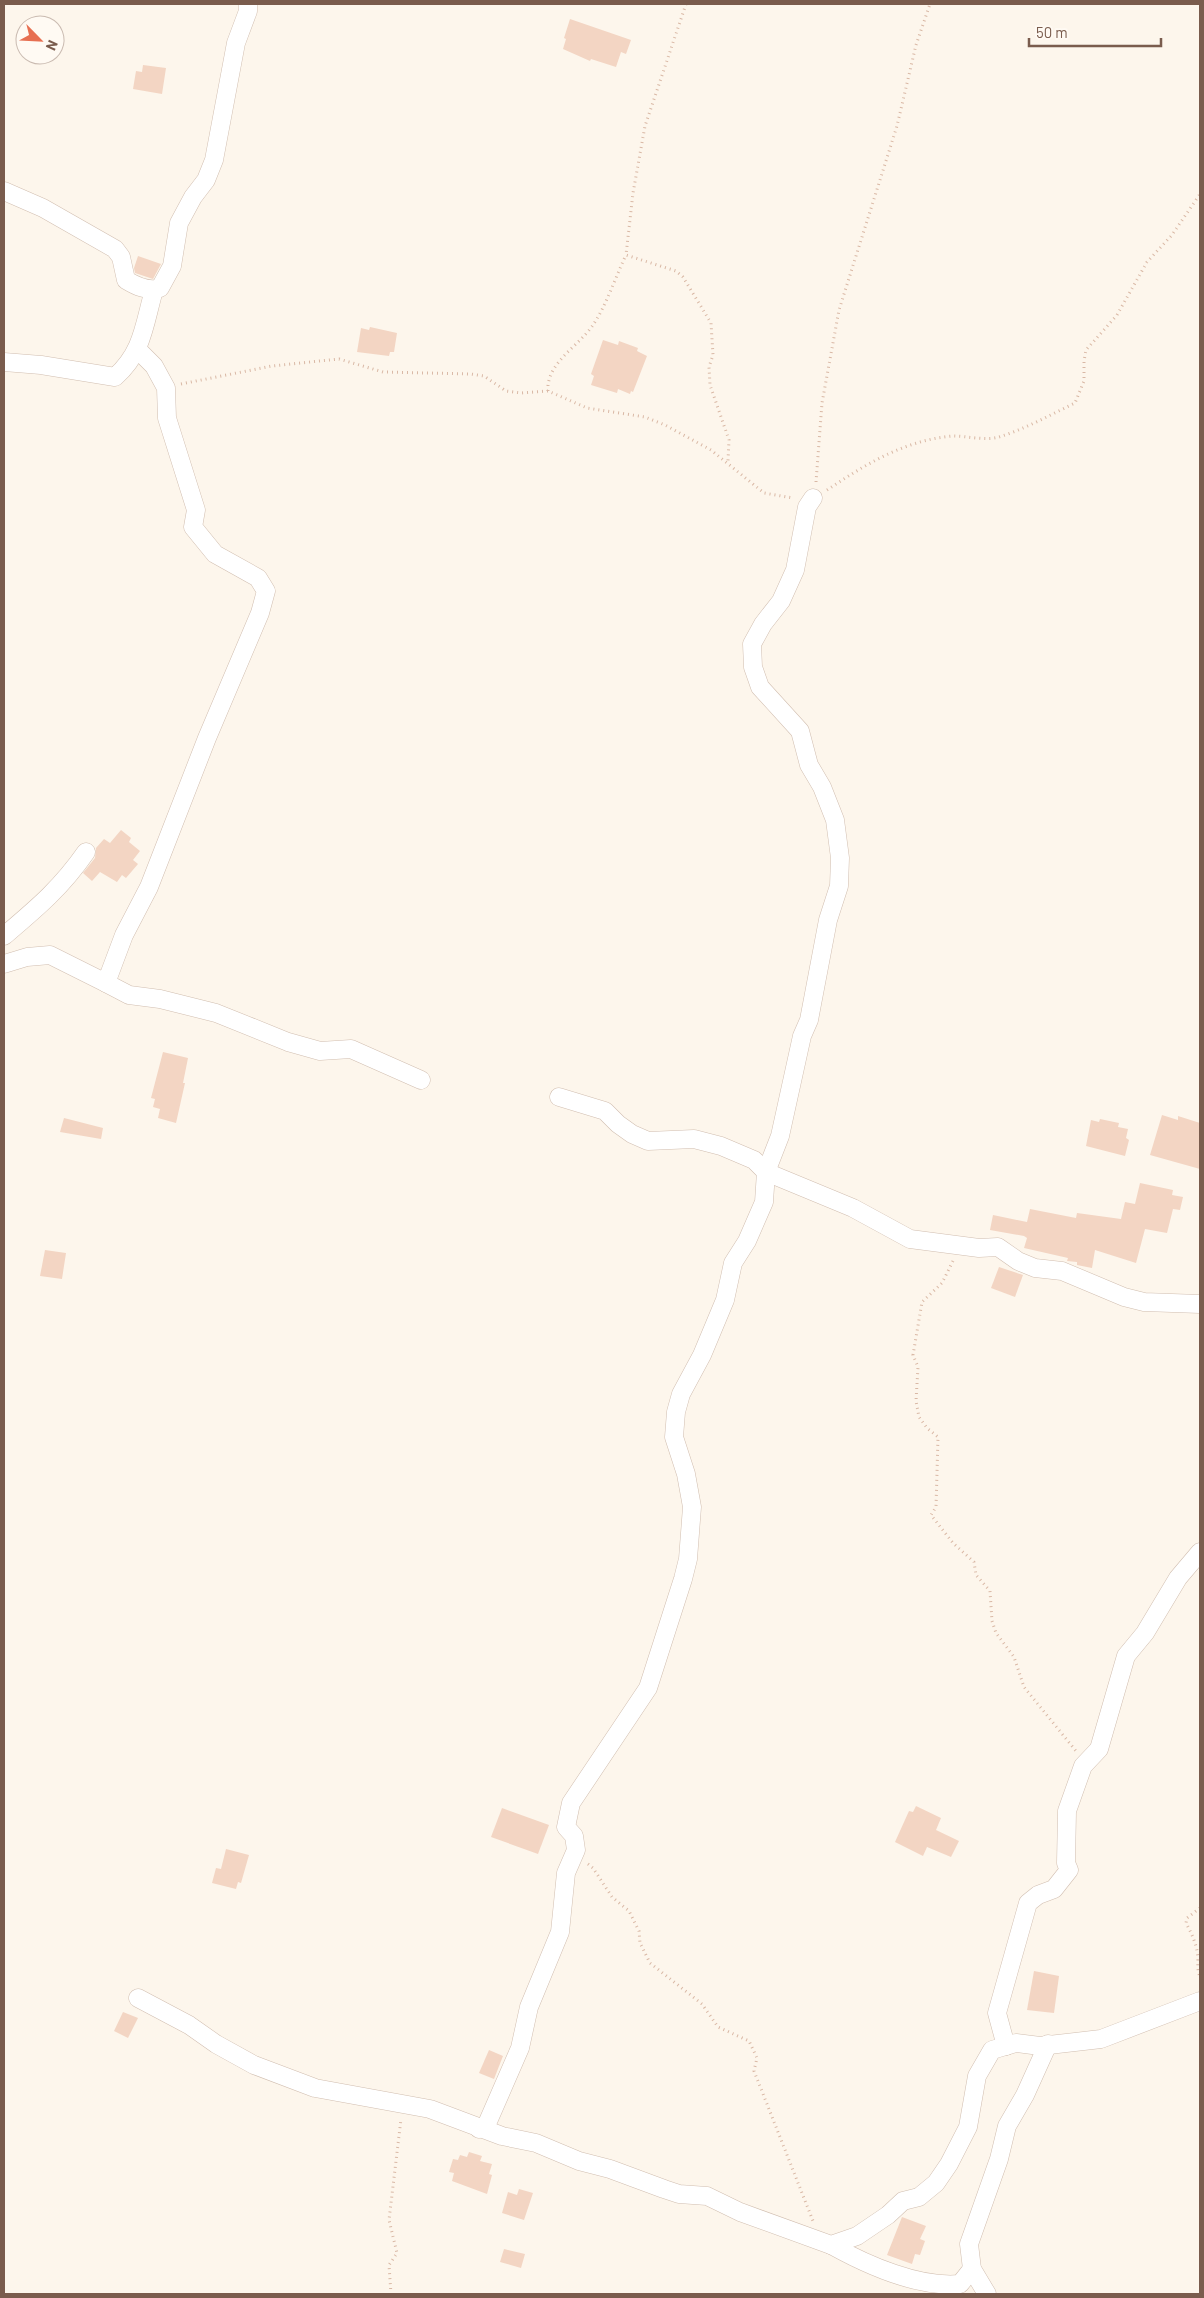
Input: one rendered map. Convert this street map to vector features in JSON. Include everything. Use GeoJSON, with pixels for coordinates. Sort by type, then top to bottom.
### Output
{"type":"FeatureCollection","features":[{"type":"Feature","properties":{"kind":"street"},"geometry":{"type":"LineString","coordinates":[[4,191],[43,208],[115,249],[121,257],[126,280],[137,287],[154,290],[160,288],[172,266],[179,223],[193,197],[206,180],[214,160],[236,42],[248,10],[248,4]]}},
{"type":"Feature","properties":{"kind":"street"},"geometry":{"type":"LineString","coordinates":[[4,362],[41,365],[115,377],[132,360],[138,350],[154,290]]}},
{"type":"Feature","properties":{"kind":"street"},"geometry":{"type":"LineString","coordinates":[[106,983],[124,935],[149,887],[204,746],[260,613],[266,591],[258,578],[215,554],[193,527],[196,510],[167,418],[166,388],[154,366],[138,350]]}},
{"type":"Feature","properties":{"kind":"street"},"geometry":{"type":"LineString","coordinates":[[479,2129],[486,2126],[520,2048],[530,2007],[560,1932],[566,1873],[576,1850],[574,1836],[566,1827],[572,1803],[648,1688],[683,1579],[688,1559],[692,1507],[686,1474],[674,1437],[676,1412],[681,1394],[702,1355],[725,1300],[732,1263],[747,1241],[764,1202],[766,1172],[780,1136],[802,1036],[809,1020],[828,920],[839,886],[840,858],[835,820],[822,787],[809,765],[800,731],[760,687],[752,667],[752,644],[763,624],[781,601],[795,570],[807,507],[815,497]]}},
{"type":"Feature","properties":{"kind":"street"},"geometry":{"type":"LineString","coordinates":[[4,936],[49,898],[68,878],[86,852]]}},
{"type":"Feature","properties":{"kind":"street"},"geometry":{"type":"LineString","coordinates":[[4,964],[27,957],[50,955],[129,995],[160,999],[216,1013],[296,1044],[320,1050],[351,1049],[421,1080]]}},
{"type":"Feature","properties":{"kind":"street"},"geometry":{"type":"LineString","coordinates":[[559,1097],[606,1111],[618,1124],[632,1134],[648,1141],[694,1139],[720,1146],[754,1160],[766,1172],[853,1208],[910,1239],[979,1248],[998,1247],[1018,1261],[1035,1268],[1062,1272],[1124,1297],[1144,1302],[1200,1304]]}},
{"type":"Feature","properties":{"kind":"street"},"geometry":{"type":"LineString","coordinates":[[1006,2046],[997,2014],[1028,1903],[1038,1895],[1054,1890],[1069,1870],[1066,1856],[1067,1811],[1083,1766],[1099,1749],[1126,1656],[1145,1633],[1178,1578],[1200,1552]]}},
{"type":"Feature","properties":{"kind":"street"},"geometry":{"type":"LineString","coordinates":[[138,1998],[190,2024],[216,2044],[254,2065],[316,2088],[430,2109],[479,2129],[518,2141],[536,2143],[579,2161],[610,2169],[672,2192],[708,2196],[740,2212],[831,2245],[889,2272],[946,2286],[960,2284],[972,2269]]}},
{"type":"Feature","properties":{"kind":"street"},"geometry":{"type":"LineString","coordinates":[[831,2245],[857,2236],[903,2201],[918,2196],[936,2183],[949,2164],[968,2127],[977,2076],[992,2050],[1016,2043],[1040,2046],[1101,2038],[1200,2001]]}},
{"type":"Feature","properties":{"kind":"street"},"geometry":{"type":"LineString","coordinates":[[987,2294],[972,2269],[969,2244],[999,2159],[1007,2126],[1025,2095],[1048,2044]]}},
{"type":"Feature","properties":{"kind":"path"},"geometry":{"type":"LineString","coordinates":[[548,391],[548,382],[562,357],[592,326],[626,255],[633,193],[645,126],[686,4]]}},
{"type":"Feature","properties":{"kind":"path"},"geometry":{"type":"LineString","coordinates":[[815,497],[822,403],[839,310],[897,126],[916,45],[930,4]]}},
{"type":"Feature","properties":{"kind":"path"},"geometry":{"type":"LineString","coordinates":[[166,388],[272,366],[339,359],[383,372],[484,376],[506,391],[520,394],[548,391],[587,408],[645,417],[665,425],[711,450],[764,493],[799,499],[815,497],[895,449],[952,436],[997,437],[1028,424],[1038,423],[1049,415],[1075,403],[1084,381],[1086,350],[1117,315],[1147,262],[1172,235],[1200,194]]}},
{"type":"Feature","properties":{"kind":"path"},"geometry":{"type":"LineString","coordinates":[[626,255],[683,276],[711,323],[713,355],[709,367],[710,385],[729,440],[728,462]]}},
{"type":"Feature","properties":{"kind":"path"},"geometry":{"type":"LineString","coordinates":[[960,1246],[942,1283],[922,1302],[913,1355],[918,1366],[916,1401],[919,1417],[927,1428],[938,1437],[936,1507],[931,1515],[953,1543],[974,1562],[976,1575],[990,1591],[992,1621],[996,1633],[1014,1658],[1024,1687],[1065,1735],[1083,1766]]}},
{"type":"Feature","properties":{"kind":"path"},"geometry":{"type":"LineString","coordinates":[[576,1850],[581,1859],[593,1868],[612,1898],[629,1911],[639,1931],[640,1943],[650,1963],[702,2004],[718,2027],[726,2032],[744,2037],[753,2046],[757,2058],[754,2071],[786,2157],[810,2211],[814,2239]]}},
{"type":"Feature","properties":{"kind":"path"},"geometry":{"type":"LineString","coordinates":[[1200,1908],[1187,1918],[1186,1923],[1194,1937],[1198,1956],[1196,1967],[1200,1977]]}},
{"type":"Feature","properties":{"kind":"path"},"geometry":{"type":"LineString","coordinates":[[391,2294],[389,2265],[397,2253],[389,2220],[403,2103]]}},
{"type":"Feature","properties":{"kind":"building"},"geometry":{"type":"Polygon","coordinates":[[[570,19],[631,40],[626,54],[621,52],[616,67],[591,59],[590,61],[563,49],[566,39],[564,38],[570,19]]]}},
{"type":"Feature","properties":{"kind":"building"},"geometry":{"type":"Polygon","coordinates":[[[143,65],[166,68],[162,94],[133,89],[136,71],[142,72],[143,65]]]}},
{"type":"Feature","properties":{"kind":"building"},"geometry":{"type":"Polygon","coordinates":[[[138,256],[161,264],[153,279],[135,273],[134,268],[138,256]]]}},
{"type":"Feature","properties":{"kind":"building"},"geometry":{"type":"Polygon","coordinates":[[[370,327],[397,333],[394,352],[390,352],[389,356],[357,352],[361,328],[369,330],[370,327]]]}},
{"type":"Feature","properties":{"kind":"building"},"geometry":{"type":"Polygon","coordinates":[[[603,340],[618,345],[619,341],[638,348],[637,351],[647,356],[633,392],[631,391],[630,394],[618,389],[617,393],[591,385],[594,376],[591,374],[603,340]]]}},
{"type":"Feature","properties":{"kind":"building"},"geometry":{"type":"Polygon","coordinates":[[[121,830],[131,838],[129,842],[140,851],[133,860],[138,864],[126,878],[122,875],[117,882],[100,872],[92,881],[83,873],[95,858],[96,848],[104,839],[110,843],[121,830]]]}},
{"type":"Feature","properties":{"kind":"building"},"geometry":{"type":"Polygon","coordinates":[[[163,1052],[188,1058],[183,1083],[185,1083],[176,1123],[158,1118],[160,1109],[153,1107],[155,1099],[151,1098],[163,1052]]]}},
{"type":"Feature","properties":{"kind":"building"},"geometry":{"type":"Polygon","coordinates":[[[1162,1115],[1178,1120],[1178,1116],[1200,1123],[1200,1169],[1150,1155],[1162,1115]]]}},
{"type":"Feature","properties":{"kind":"building"},"geometry":{"type":"Polygon","coordinates":[[[64,1118],[103,1128],[101,1139],[60,1132],[64,1118]]]}},
{"type":"Feature","properties":{"kind":"building"},"geometry":{"type":"Polygon","coordinates":[[[1100,1119],[1119,1123],[1118,1127],[1128,1129],[1126,1138],[1129,1140],[1125,1156],[1086,1146],[1091,1120],[1099,1122],[1100,1119]]]}},
{"type":"Feature","properties":{"kind":"building"},"geometry":{"type":"Polygon","coordinates":[[[1140,1183],[1173,1190],[1172,1195],[1183,1197],[1180,1210],[1173,1209],[1167,1233],[1145,1229],[1136,1263],[1095,1250],[1092,1268],[1077,1265],[1077,1262],[1067,1261],[1068,1258],[1024,1248],[1027,1238],[1024,1236],[990,1230],[993,1215],[1027,1222],[1030,1209],[1076,1218],[1077,1213],[1121,1219],[1125,1202],[1135,1204],[1140,1183]]]}},
{"type":"Feature","properties":{"kind":"building"},"geometry":{"type":"Polygon","coordinates":[[[45,1250],[66,1253],[62,1279],[40,1276],[45,1250]]]}},
{"type":"Feature","properties":{"kind":"building"},"geometry":{"type":"Polygon","coordinates":[[[999,1267],[1023,1275],[1015,1297],[991,1288],[999,1267]]]}},
{"type":"Feature","properties":{"kind":"building"},"geometry":{"type":"Polygon","coordinates":[[[916,1806],[941,1818],[936,1830],[959,1841],[951,1857],[927,1847],[923,1856],[895,1842],[909,1811],[913,1812],[916,1806]]]}},
{"type":"Feature","properties":{"kind":"building"},"geometry":{"type":"Polygon","coordinates":[[[502,1808],[549,1825],[538,1854],[491,1837],[502,1808]]]}},
{"type":"Feature","properties":{"kind":"building"},"geometry":{"type":"Polygon","coordinates":[[[226,1849],[249,1855],[241,1883],[238,1882],[236,1889],[212,1883],[216,1868],[221,1869],[226,1849]]]}},
{"type":"Feature","properties":{"kind":"building"},"geometry":{"type":"Polygon","coordinates":[[[1034,1971],[1059,1976],[1054,2013],[1027,2010],[1034,1971]]]}},
{"type":"Feature","properties":{"kind":"building"},"geometry":{"type":"Polygon","coordinates":[[[123,2012],[138,2018],[128,2038],[114,2031],[123,2012]]]}},
{"type":"Feature","properties":{"kind":"building"},"geometry":{"type":"Polygon","coordinates":[[[489,2050],[503,2056],[494,2079],[479,2073],[489,2050]]]}},
{"type":"Feature","properties":{"kind":"building"},"geometry":{"type":"Polygon","coordinates":[[[469,2152],[482,2156],[480,2161],[492,2164],[489,2174],[492,2175],[487,2194],[452,2181],[454,2173],[449,2172],[453,2159],[458,2160],[460,2155],[467,2157],[469,2152]]]}},
{"type":"Feature","properties":{"kind":"building"},"geometry":{"type":"Polygon","coordinates":[[[519,2189],[533,2193],[524,2220],[502,2213],[508,2192],[517,2195],[519,2189]]]}},
{"type":"Feature","properties":{"kind":"building"},"geometry":{"type":"Polygon","coordinates":[[[902,2217],[926,2226],[920,2239],[925,2241],[920,2255],[915,2254],[912,2264],[887,2255],[902,2217]]]}},
{"type":"Feature","properties":{"kind":"building"},"geometry":{"type":"Polygon","coordinates":[[[504,2249],[525,2254],[521,2268],[500,2262],[504,2249]]]}}]}
